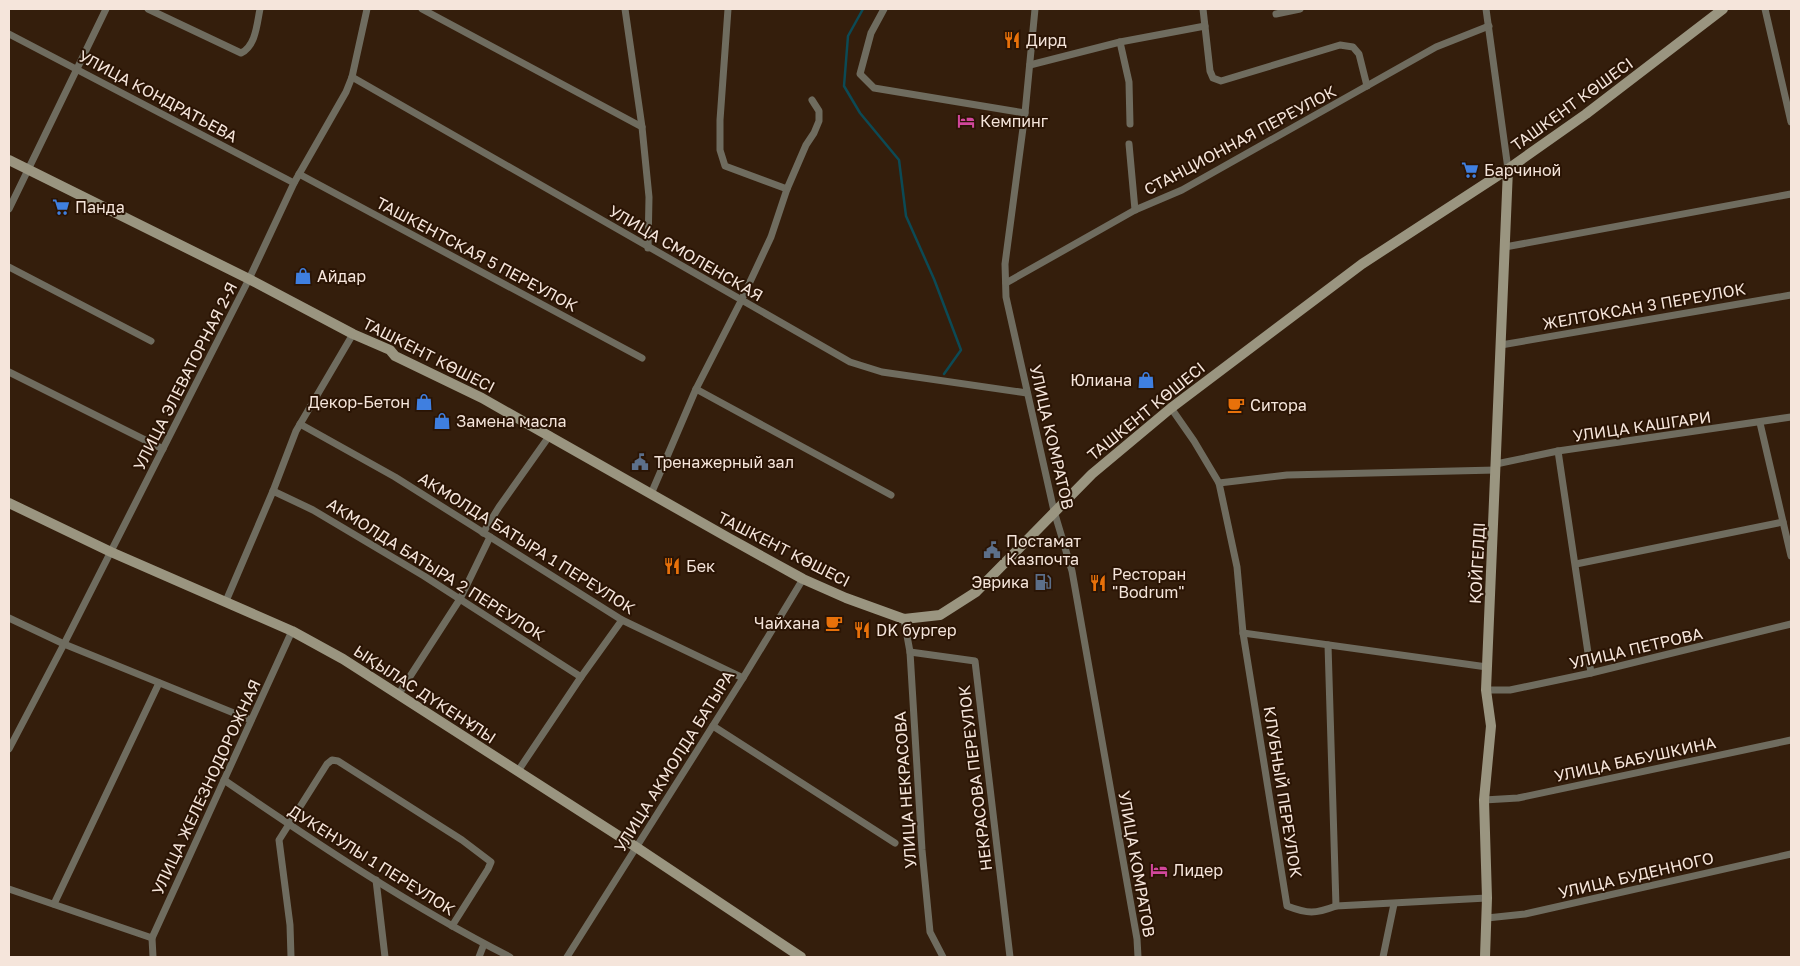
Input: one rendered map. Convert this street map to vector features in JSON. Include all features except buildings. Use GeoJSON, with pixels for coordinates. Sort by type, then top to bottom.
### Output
{"type":"FeatureCollection","features":[{"type":"Feature","properties":{"kind":"main road","name":"ТАШКЕНТ КӨШЕСІ"},"geometry":{"type":"LineString","coordinates":[[9,160],[249,279],[354,334],[390,350],[395,356],[482,398],[803,578],[846,598],[904,618],[940,616],[976,592],[1092,474],[1171,408],[1362,264],[1508,169],[1586,114],[1723,9]]}},
{"type":"Feature","properties":{"kind":"main road","name":"ҚОЙГЕЛДІ"},"geometry":{"type":"LineString","coordinates":[[1485,957],[1487,898],[1484,800],[1491,726],[1486,690],[1508,169]]}},
{"type":"Feature","properties":{"kind":"main road","name":"ЫҚЫЛАС ДҮКЕНҰЛЫ"},"geometry":{"type":"LineString","coordinates":[[9,503],[111,552],[292,631],[343,659],[636,847],[800,957]]}},
{"type":"Feature","properties":{"kind":"street"},"geometry":{"type":"LineString","coordinates":[[9,209],[106,9]]}},
{"type":"Feature","properties":{"kind":"street"},"geometry":{"type":"LineString","coordinates":[[148,9],[241,53],[250,46],[260,9]]}},
{"type":"Feature","properties":{"kind":"street","name":"УЛИЦА ЭЛЕВАТОРНАЯ 2-Я"},"geometry":{"type":"LineString","coordinates":[[9,749],[249,279],[294,183],[346,92],[352,77],[367,9]]}},
{"type":"Feature","properties":{"kind":"street"},"geometry":{"type":"LineString","coordinates":[[422,9],[642,127]]}},
{"type":"Feature","properties":{"kind":"street"},"geometry":{"type":"LineString","coordinates":[[626,9],[642,127],[649,197],[648,248]]}},
{"type":"Feature","properties":{"kind":"street"},"geometry":{"type":"LineString","coordinates":[[728,9],[720,120],[720,150],[725,166],[786,189]]}},
{"type":"Feature","properties":{"kind":"street"},"geometry":{"type":"LineString","coordinates":[[884,9],[872,33],[860,74],[874,88],[1026,113]]}},
{"type":"Feature","properties":{"kind":"street","name":"УЛИЦА КОМРАТОВ"},"geometry":{"type":"LineString","coordinates":[[1035,9],[1026,113],[1005,264],[1006,297],[1054,511],[1073,574],[1137,939],[1138,957]]}},
{"type":"Feature","properties":{"kind":"street"},"geometry":{"type":"LineString","coordinates":[[1203,9],[1210,71],[1214,78],[1221,81],[1340,46],[1353,46],[1359,54],[1367,86]]}},
{"type":"Feature","properties":{"kind":"street"},"geometry":{"type":"LineString","coordinates":[[1276,14],[1300,9]]}},
{"type":"Feature","properties":{"kind":"street"},"geometry":{"type":"LineString","coordinates":[[1486,9],[1508,169]]}},
{"type":"Feature","properties":{"kind":"street"},"geometry":{"type":"LineString","coordinates":[[1765,9],[1791,122]]}},
{"type":"Feature","properties":{"kind":"street"},"geometry":{"type":"LineString","coordinates":[[1030,65],[1120,42],[1205,26]]}},
{"type":"Feature","properties":{"kind":"street","name":"СТАНЦИОННАЯ ПЕРЕУЛОК"},"geometry":{"type":"LineString","coordinates":[[1006,283],[1136,210],[1182,190],[1436,47],[1489,26]]}},
{"type":"Feature","properties":{"kind":"street","name":"УЛИЦА КОНДРАТЬЕВА"},"geometry":{"type":"LineString","coordinates":[[9,34],[294,183]]}},
{"type":"Feature","properties":{"kind":"street"},"geometry":{"type":"LineString","coordinates":[[1120,42],[1129,82],[1130,124]]}},
{"type":"Feature","properties":{"kind":"street","name":"УЛИЦА СМОЛЕНСКАЯ"},"geometry":{"type":"LineString","coordinates":[[352,77],[850,362],[882,372],[1027,393]]}},
{"type":"Feature","properties":{"kind":"street"},"geometry":{"type":"LineString","coordinates":[[651,494],[696,389],[771,237],[786,189],[819,121],[819,112],[812,100]]}},
{"type":"Feature","properties":{"kind":"street"},"geometry":{"type":"LineString","coordinates":[[1129,144],[1136,210]]}},
{"type":"Feature","properties":{"kind":"street","name":"ТАШКЕНТСКАЯ 5 ПЕРЕУЛОК"},"geometry":{"type":"LineString","coordinates":[[299,174],[642,358]]}},
{"type":"Feature","properties":{"kind":"street"},"geometry":{"type":"LineString","coordinates":[[1505,247],[1791,194]]}},
{"type":"Feature","properties":{"kind":"street"},"geometry":{"type":"LineString","coordinates":[[9,266],[151,341]]}},
{"type":"Feature","properties":{"kind":"street","name":"ЖЕЛТОКСАН 3 ПЕРЕУЛОК"},"geometry":{"type":"LineString","coordinates":[[1501,345],[1791,295]]}},
{"type":"Feature","properties":{"kind":"street"},"geometry":{"type":"LineString","coordinates":[[226,601],[273,491],[296,431],[354,334]]}},
{"type":"Feature","properties":{"kind":"street"},"geometry":{"type":"LineString","coordinates":[[9,372],[163,449]]}},
{"type":"Feature","properties":{"kind":"street"},"geometry":{"type":"LineString","coordinates":[[696,389],[891,495]]}},
{"type":"Feature","properties":{"kind":"street","name":"КЛУБНЫЙ ПЕРЕУЛОК"},"geometry":{"type":"LineString","coordinates":[[1171,408],[1194,441],[1219,483],[1237,567],[1242,633],[1287,906],[1300,911],[1319,913],[1336,906],[1487,898]]}},
{"type":"Feature","properties":{"kind":"street","name":"УЛИЦА КАШГАРИ"},"geometry":{"type":"LineString","coordinates":[[1219,483],[1287,475],[1496,467],[1558,451],[1791,418]]}},
{"type":"Feature","properties":{"kind":"street"},"geometry":{"type":"LineString","coordinates":[[1760,423],[1791,556]]}},
{"type":"Feature","properties":{"kind":"street","name":"АКМОЛДА БАТЫРА 1 ПЕРЕУЛОК"},"geometry":{"type":"LineString","coordinates":[[300,424],[395,477],[622,620],[743,678]]}},
{"type":"Feature","properties":{"kind":"street"},"geometry":{"type":"LineString","coordinates":[[398,695],[460,599],[499,507],[550,435]]}},
{"type":"Feature","properties":{"kind":"street"},"geometry":{"type":"LineString","coordinates":[[1558,451],[1591,673]]}},
{"type":"Feature","properties":{"kind":"street","name":"АКМОЛДА БАТЫРА 2 ПЕРЕУЛОК"},"geometry":{"type":"LineString","coordinates":[[273,491],[313,510],[424,576],[581,677]]}},
{"type":"Feature","properties":{"kind":"street"},"geometry":{"type":"LineString","coordinates":[[1576,564],[1783,522]]}},
{"type":"Feature","properties":{"kind":"street","name":"УЛИЦА АКМОЛДА БАТЫРА"},"geometry":{"type":"LineString","coordinates":[[567,957],[743,678],[803,578]]}},
{"type":"Feature","properties":{"kind":"street"},"geometry":{"type":"LineString","coordinates":[[9,618],[64,644],[252,720]]}},
{"type":"Feature","properties":{"kind":"street","name":"УЛИЦА НЕКРАСОВА"},"geometry":{"type":"LineString","coordinates":[[904,618],[910,652],[922,850],[930,932],[943,957]]}},
{"type":"Feature","properties":{"kind":"street"},"geometry":{"type":"LineString","coordinates":[[518,771],[622,620]]}},
{"type":"Feature","properties":{"kind":"street","name":"УЛИЦА ПЕТРОВА"},"geometry":{"type":"LineString","coordinates":[[1486,690],[1510,690],[1591,673],[1791,624]]}},
{"type":"Feature","properties":{"kind":"street","name":"УЛИЦА ЖЕЛЕЗНОДОРОЖНАЯ"},"geometry":{"type":"LineString","coordinates":[[152,938],[292,631]]}},
{"type":"Feature","properties":{"kind":"street"},"geometry":{"type":"LineString","coordinates":[[1242,633],[1487,667]]}},
{"type":"Feature","properties":{"kind":"street"},"geometry":{"type":"LineString","coordinates":[[1328,644],[1336,906]]}},
{"type":"Feature","properties":{"kind":"street","name":"НЕКРАСОВА ПЕРЕУЛОК"},"geometry":{"type":"LineString","coordinates":[[910,652],[975,661],[1010,957]]}},
{"type":"Feature","properties":{"kind":"street"},"geometry":{"type":"LineString","coordinates":[[54,904],[159,683]]}},
{"type":"Feature","properties":{"kind":"street"},"geometry":{"type":"LineString","coordinates":[[713,726],[895,843]]}},
{"type":"Feature","properties":{"kind":"street","name":"УЛИЦА БАБУШКИНА"},"geometry":{"type":"LineString","coordinates":[[1484,800],[1518,798],[1791,740]]}},
{"type":"Feature","properties":{"kind":"street"},"geometry":{"type":"LineString","coordinates":[[291,957],[290,925],[280,840],[332,760],[338,761],[462,840],[490,862],[488,869],[452,926]]}},
{"type":"Feature","properties":{"kind":"street","name":"ДУКЕНУЛЫ 1 ПЕРЕУЛОК"},"geometry":{"type":"LineString","coordinates":[[224,780],[376,880],[452,926],[510,957]]}},
{"type":"Feature","properties":{"kind":"street","name":"УЛИЦА БУДЕННОГО"},"geometry":{"type":"LineString","coordinates":[[1487,918],[1525,914],[1791,854]]}},
{"type":"Feature","properties":{"kind":"street"},"geometry":{"type":"LineString","coordinates":[[376,880],[385,957]]}},
{"type":"Feature","properties":{"kind":"street"},"geometry":{"type":"LineString","coordinates":[[9,888],[152,938],[154,957]]}},
{"type":"Feature","properties":{"kind":"street"},"geometry":{"type":"LineString","coordinates":[[1383,957],[1394,904]]}},
{"type":"Feature","properties":{"kind":"street"},"geometry":{"type":"LineString","coordinates":[[479,957],[484,944]]}},
{"type":"Feature","properties":{"kind":"waterway"},"geometry":{"type":"LineString","coordinates":[[863,9],[848,36],[844,86],[860,113],[899,160],[906,216],[934,279],[961,350],[944,374]]}},
{"type":"Feature","properties":{"kind":"place","name":"Дирд"},"geometry":{"type":"Point","coordinates":[1012,40]}},
{"type":"Feature","properties":{"kind":"place","name":"Кемпинг"},"geometry":{"type":"Point","coordinates":[966,121]}},
{"type":"Feature","properties":{"kind":"place","name":"Барчиной"},"geometry":{"type":"Point","coordinates":[1470,170]}},
{"type":"Feature","properties":{"kind":"place","name":"Панда"},"geometry":{"type":"Point","coordinates":[61,207]}},
{"type":"Feature","properties":{"kind":"place","name":"Айдар"},"geometry":{"type":"Point","coordinates":[303,276]}},
{"type":"Feature","properties":{"kind":"place","name":"Юлиана"},"geometry":{"type":"Point","coordinates":[1146,380]}},
{"type":"Feature","properties":{"kind":"place","name":"Декор-Бетон"},"geometry":{"type":"Point","coordinates":[424,402]}},
{"type":"Feature","properties":{"kind":"place","name":"Ситора"},"geometry":{"type":"Point","coordinates":[1236,405]}},
{"type":"Feature","properties":{"kind":"place","name":"Замена масла"},"geometry":{"type":"Point","coordinates":[442,421]}},
{"type":"Feature","properties":{"kind":"place","name":"Тренажерный зал"},"geometry":{"type":"Point","coordinates":[640,462]}},
{"type":"Feature","properties":{"kind":"place","name":"Постамат Казпочта"},"geometry":{"type":"Point","coordinates":[992,550]}},
{"type":"Feature","properties":{"kind":"place","name":"Бек"},"geometry":{"type":"Point","coordinates":[672,566]}},
{"type":"Feature","properties":{"kind":"place","name":"Эврика"},"geometry":{"type":"Point","coordinates":[1043,582]}},
{"type":"Feature","properties":{"kind":"place","name":"Ресторан \"Bodrum\""},"geometry":{"type":"Point","coordinates":[1098,583]}},
{"type":"Feature","properties":{"kind":"place","name":"Чайхана"},"geometry":{"type":"Point","coordinates":[834,623]}},
{"type":"Feature","properties":{"kind":"place","name":"DK бургер"},"geometry":{"type":"Point","coordinates":[862,630]}},
{"type":"Feature","properties":{"kind":"place","name":"Лидер"},"geometry":{"type":"Point","coordinates":[1159,870]}}]}
